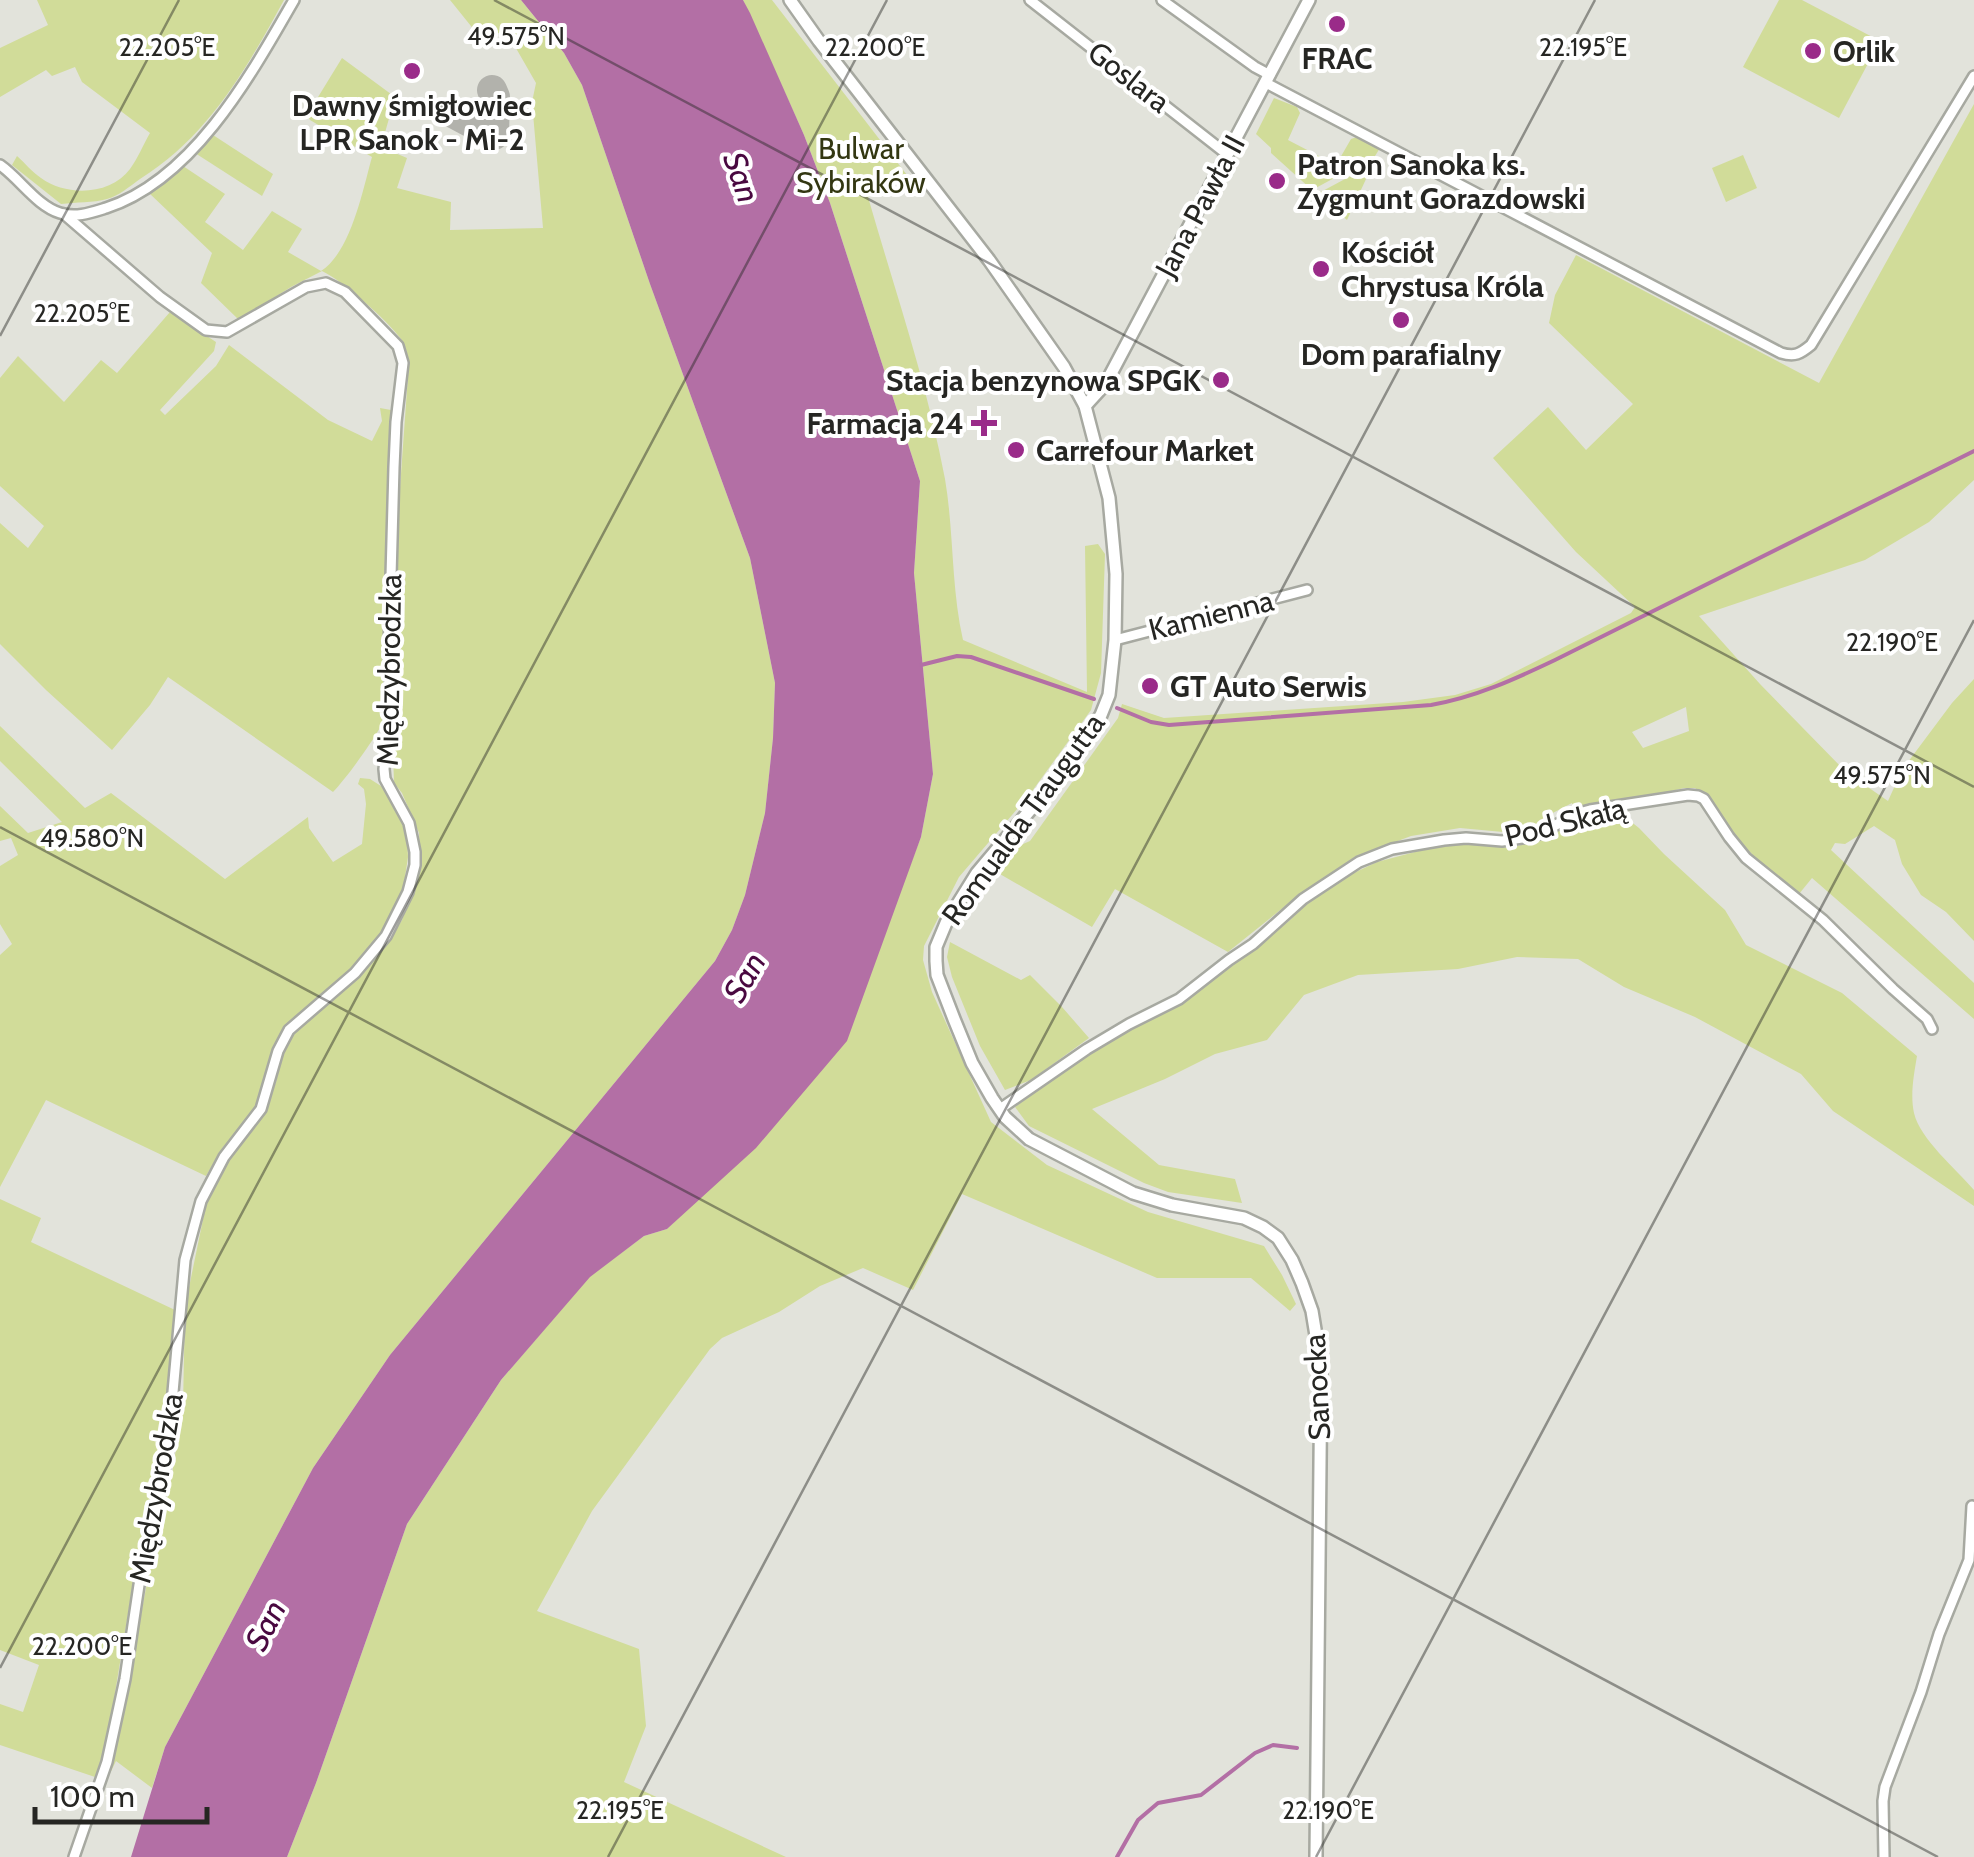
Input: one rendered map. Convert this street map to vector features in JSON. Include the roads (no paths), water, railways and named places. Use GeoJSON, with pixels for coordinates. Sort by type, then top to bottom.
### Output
{"type":"FeatureCollection","features":[{"type":"Feature","properties":{"kind":"street"},"geometry":{"type":"LineString","coordinates":[[0,165],[51,209],[64,214],[80,216],[140,192],[188,155],[238,95],[294,0]]}},
{"type":"Feature","properties":{"kind":"street","name":"Goslara"},"geometry":{"type":"LineString","coordinates":[[1030,0],[1228,155]]}},
{"type":"Feature","properties":{"kind":"street"},"geometry":{"type":"LineString","coordinates":[[1162,0],[1268,79],[1791,356],[1811,345],[1974,76]]}},
{"type":"Feature","properties":{"kind":"street","name":"Jana Pawła II"},"geometry":{"type":"LineString","coordinates":[[1085,406],[1106,383],[1309,0]]}},
{"type":"Feature","properties":{"kind":"street","name":"Romualda Traugutta"},"geometry":{"type":"LineString","coordinates":[[795,4],[1064,366],[1085,406],[1103,472],[1113,526],[1116,574],[1109,695],[1090,734],[1060,776],[977,874],[946,923],[936,947],[937,975],[962,1038],[1000,1109]]}},
{"type":"Feature","properties":{"kind":"street","name":"Międzybrodzka"},"geometry":{"type":"LineString","coordinates":[[64,214],[160,297],[206,330],[228,332],[306,287],[326,283],[346,292],[398,346],[403,363],[395,452],[391,708],[384,768],[385,779],[409,823],[415,852],[412,878],[394,923],[355,973],[289,1030],[278,1051],[261,1109],[224,1157],[201,1201],[185,1260],[168,1447],[126,1678],[106,1762],[74,1857]]}},
{"type":"Feature","properties":{"kind":"street","name":"Kamienna"},"geometry":{"type":"LineString","coordinates":[[1114,640],[1308,590]]}},
{"type":"Feature","properties":{"kind":"street","name":"Pod Skałą"},"geometry":{"type":"LineString","coordinates":[[1000,1109],[1087,1049],[1179,999],[1254,944],[1303,899],[1360,862],[1392,849],[1444,840],[1516,840],[1590,810],[1688,795],[1704,799],[1746,858],[1823,920],[1927,1019],[1932,1030]]}},
{"type":"Feature","properties":{"kind":"street","name":"Sanocka"},"geometry":{"type":"LineString","coordinates":[[1000,1109],[1028,1139],[1133,1193],[1172,1205],[1234,1216],[1263,1227],[1283,1245],[1302,1283],[1321,1366],[1316,1857]]}},
{"type":"Feature","properties":{"kind":"street"},"geometry":{"type":"LineString","coordinates":[[1884,1857],[1885,1787],[1969,1560],[1972,1506]]}},
{"type":"Feature","properties":{"kind":"water","name":"San"},"geometry":{"type":"Polygon","coordinates":[[[521,0],[743,0],[750,13],[830,203],[920,481],[914,573],[933,774],[921,837],[847,1041],[756,1148],[667,1229],[644,1236],[590,1277],[501,1380],[407,1524],[287,1857],[131,1857],[165,1747],[313,1468],[390,1355],[715,961],[745,895],[765,813],[775,683],[750,558],[582,85],[564,53],[521,0]]]}},
{"type":"Feature","properties":{"kind":"waterway"},"geometry":{"type":"LineString","coordinates":[[1117,708],[1169,725],[1431,705],[1464,697],[1555,660],[1974,451]]}},
{"type":"Feature","properties":{"kind":"waterway"},"geometry":{"type":"LineString","coordinates":[[921,665],[957,656],[971,657],[1094,699]]}},
{"type":"Feature","properties":{"kind":"waterway"},"geometry":{"type":"LineString","coordinates":[[1117,1857],[1138,1820],[1158,1803],[1201,1795],[1255,1753],[1273,1745],[1297,1748]]}},
{"type":"Feature","properties":{"kind":"place","name":"FRAC"},"geometry":{"type":"Point","coordinates":[1337,24]}},
{"type":"Feature","properties":{"kind":"place","name":"Orlik"},"geometry":{"type":"Point","coordinates":[1813,51]}},
{"type":"Feature","properties":{"kind":"place","name":"Dawny śmigłowiec LPR Sanok - Mi-2"},"geometry":{"type":"Point","coordinates":[412,71]}},
{"type":"Feature","properties":{"kind":"place","name":"Patron Sanoka ks. Zygmunt Gorazdowski"},"geometry":{"type":"Point","coordinates":[1277,181]}},
{"type":"Feature","properties":{"kind":"place","name":"Kościół Chrystusa Króla"},"geometry":{"type":"Point","coordinates":[1321,269]}},
{"type":"Feature","properties":{"kind":"place","name":"Dom parafialny"},"geometry":{"type":"Point","coordinates":[1401,320]}},
{"type":"Feature","properties":{"kind":"place","name":"Stacja benzynowa SPGK"},"geometry":{"type":"Point","coordinates":[1221,380]}},
{"type":"Feature","properties":{"kind":"place","name":"Farmacja 24"},"geometry":{"type":"Point","coordinates":[984,423]}},
{"type":"Feature","properties":{"kind":"place","name":"Carrefour Market"},"geometry":{"type":"Point","coordinates":[1016,450]}},
{"type":"Feature","properties":{"kind":"place","name":"GT Auto Serwis"},"geometry":{"type":"Point","coordinates":[1150,686]}},
{"type":"Feature","properties":{"kind":"park label","name":"Bulwar Sybiraków"},"geometry":{"type":"Point","coordinates":[861,165]}}]}
